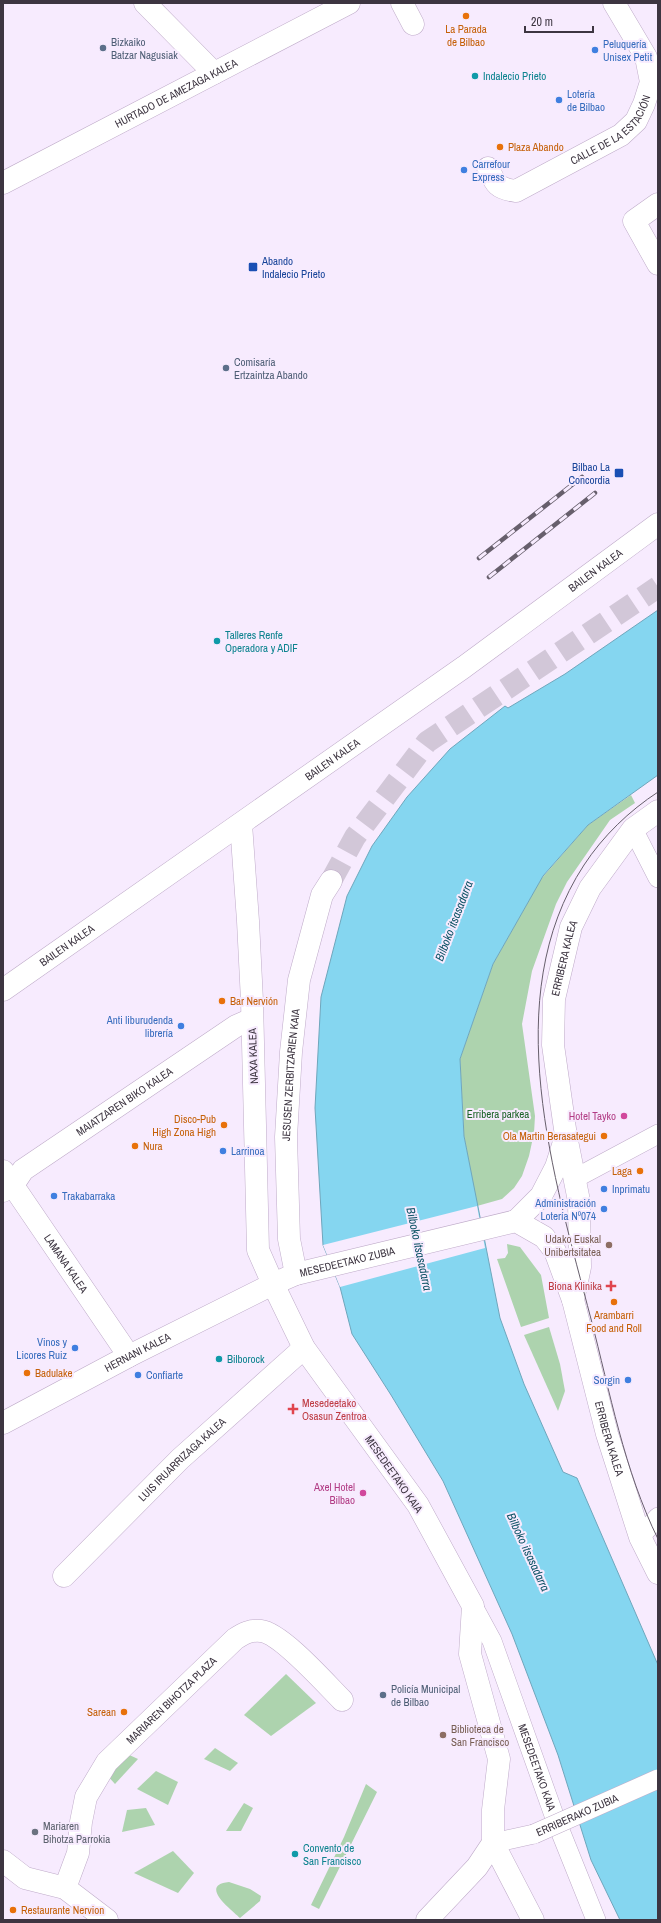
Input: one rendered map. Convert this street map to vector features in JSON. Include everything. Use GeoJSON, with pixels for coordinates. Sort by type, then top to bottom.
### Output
{"type":"FeatureCollection","features":[{"type":"Feature","properties":{"kind":"street"},"geometry":{"type":"LineString","coordinates":[[145,3],[214,73]]}},
{"type":"Feature","properties":{"kind":"street","name":"HURTADO DE AMEZAGA KALEA"},"geometry":{"type":"LineString","coordinates":[[3,183],[349,3]]}},
{"type":"Feature","properties":{"kind":"street"},"geometry":{"type":"LineString","coordinates":[[402,3],[413,24]]}},
{"type":"Feature","properties":{"kind":"street","name":"CALLE DE LA ESTACIÓN"},"geometry":{"type":"LineString","coordinates":[[488,168],[495,183],[504,190],[516,190],[621,135],[636,121],[644,104],[651,82],[646,57],[614,3]]}},
{"type":"Feature","properties":{"kind":"street"},"geometry":{"type":"LineString","coordinates":[[658,204],[634,221],[658,264]]}},
{"type":"Feature","properties":{"kind":"street","name":"BAILEN KALEA"},"geometry":{"type":"LineString","coordinates":[[3,990],[464,667],[658,524]]}},
{"type":"Feature","properties":{"kind":"street","name":"ERRIBERA KALEA"},"geometry":{"type":"LineString","coordinates":[[573,1300],[580,1267],[579,1201],[566,1136],[553,1045],[554,999],[560,967],[571,927],[590,888],[633,829],[658,811]]}},
{"type":"Feature","properties":{"kind":"street","name":"NAXA KALEA"},"geometry":{"type":"LineString","coordinates":[[240,824],[248,921],[258,1250],[273,1284]]}},
{"type":"Feature","properties":{"kind":"street"},"geometry":{"type":"LineString","coordinates":[[633,829],[658,878]]}},
{"type":"Feature","properties":{"kind":"street","name":"JESUSEN ZERBITZARIEN KAIA"},"geometry":{"type":"LineString","coordinates":[[306,1272],[289,1239],[286,1137],[291,1052],[299,980],[322,895],[331,881]]}},
{"type":"Feature","properties":{"kind":"street","name":"MAIATZAREN BIKO KALEA"},"geometry":{"type":"LineString","coordinates":[[6,1182],[236,1026],[252,1019]]}},
{"type":"Feature","properties":{"kind":"street"},"geometry":{"type":"LineString","coordinates":[[574,1179],[658,1134]]}},
{"type":"Feature","properties":{"kind":"street","name":"ERRIBERA KALEA"},"geometry":{"type":"LineString","coordinates":[[566,1136],[556,1167],[541,1196],[516,1221],[544,1237],[555,1251],[573,1300],[607,1434],[640,1537],[658,1573]]}},
{"type":"Feature","properties":{"kind":"street","name":"LAMANA KALEA"},"geometry":{"type":"LineString","coordinates":[[6,1182],[129,1356]]}},
{"type":"Feature","properties":{"kind":"street","name":"MESEDEETAKO ZUBIA"},"geometry":{"type":"LineString","coordinates":[[273,1284],[306,1272],[516,1221]]}},
{"type":"Feature","properties":{"kind":"street","name":"MESEDEETAKO KAIA"},"geometry":{"type":"LineString","coordinates":[[273,1284],[304,1348],[418,1505],[492,1641],[555,1818],[596,1920]]}},
{"type":"Feature","properties":{"kind":"street","name":"HERNANI KALEA"},"geometry":{"type":"LineString","coordinates":[[3,1423],[129,1356],[273,1284]]}},
{"type":"Feature","properties":{"kind":"street","name":"LUIS IRUARRIZAGA KALEA"},"geometry":{"type":"LineString","coordinates":[[64,1576],[180,1459],[304,1348]]}},
{"type":"Feature","properties":{"kind":"street"},"geometry":{"type":"LineString","coordinates":[[640,1537],[658,1517]]}},
{"type":"Feature","properties":{"kind":"street"},"geometry":{"type":"LineString","coordinates":[[473,1606],[470,1654],[498,1759],[493,1810],[493,1843],[533,1920]]}},
{"type":"Feature","properties":{"kind":"street","name":"MARIAREN BIHOTZA PLAZA"},"geometry":{"type":"LineString","coordinates":[[65,1888],[78,1853],[81,1822],[86,1797],[108,1762],[235,1639],[247,1631],[262,1631],[278,1638],[342,1700]]}},
{"type":"Feature","properties":{"kind":"street","name":"ERRIBERAKO ZUBIA"},"geometry":{"type":"LineString","coordinates":[[493,1843],[534,1834],[658,1779]]}},
{"type":"Feature","properties":{"kind":"street"},"geometry":{"type":"LineString","coordinates":[[427,1920],[477,1867],[493,1843]]}},
{"type":"Feature","properties":{"kind":"street"},"geometry":{"type":"LineString","coordinates":[[3,1862],[25,1878],[65,1888],[107,1920]]}},
{"type":"Feature","properties":{"kind":"green space","name":"Erribera parkea"},"geometry":{"type":"Polygon","coordinates":[[[631,795],[635,803],[610,820],[567,882],[556,904],[532,971],[522,1024],[535,1116],[534,1133],[529,1156],[522,1176],[514,1188],[502,1199],[477,1206],[464,1136],[460,1059],[493,964],[541,879],[588,825],[631,795]]]}},
{"type":"Feature","properties":{"kind":"green space"},"geometry":{"type":"Polygon","coordinates":[[[507,1244],[520,1247],[541,1275],[549,1318],[521,1327],[497,1259],[505,1258],[508,1253],[507,1244]]]}},
{"type":"Feature","properties":{"kind":"green space"},"geometry":{"type":"Polygon","coordinates":[[[549,1327],[560,1364],[565,1391],[558,1411],[524,1335],[549,1327]]]}},
{"type":"Feature","properties":{"kind":"green space"},"geometry":{"type":"Polygon","coordinates":[[[286,1674],[316,1703],[271,1736],[244,1715],[286,1674]]]}},
{"type":"Feature","properties":{"kind":"green space"},"geometry":{"type":"Polygon","coordinates":[[[215,1748],[238,1763],[230,1771],[204,1759],[215,1748]]]}},
{"type":"Feature","properties":{"kind":"green space"},"geometry":{"type":"Polygon","coordinates":[[[125,1753],[138,1759],[115,1784],[106,1774],[125,1753]]]}},
{"type":"Feature","properties":{"kind":"green space"},"geometry":{"type":"Polygon","coordinates":[[[156,1771],[178,1782],[168,1805],[137,1789],[156,1771]]]}},
{"type":"Feature","properties":{"kind":"green space"},"geometry":{"type":"Polygon","coordinates":[[[366,1784],[377,1792],[319,1909],[311,1905],[344,1837],[366,1784]]]}},
{"type":"Feature","properties":{"kind":"green space"},"geometry":{"type":"Polygon","coordinates":[[[244,1803],[253,1808],[241,1831],[226,1831],[244,1803]]]}},
{"type":"Feature","properties":{"kind":"green space"},"geometry":{"type":"Polygon","coordinates":[[[146,1808],[155,1825],[122,1832],[127,1810],[146,1808]]]}},
{"type":"Feature","properties":{"kind":"green space"},"geometry":{"type":"Polygon","coordinates":[[[173,1851],[194,1873],[178,1893],[134,1873],[173,1851]]]}},
{"type":"Feature","properties":{"kind":"green space"},"geometry":{"type":"Polygon","coordinates":[[[229,1882],[250,1889],[261,1896],[260,1901],[240,1918],[225,1904],[217,1893],[217,1888],[220,1884],[229,1882]]]}},
{"type":"Feature","properties":{"kind":"water","name":"Bilboko itsasadarra"},"geometry":{"type":"Polygon","coordinates":[[[658,610],[658,775],[588,825],[543,876],[493,964],[460,1059],[464,1136],[500,1318],[524,1384],[563,1472],[577,1478],[658,1665],[658,1920],[620,1920],[591,1860],[558,1755],[512,1634],[443,1481],[352,1334],[340,1287],[323,1245],[315,1108],[321,997],[347,896],[372,846],[407,797],[450,749],[505,706],[508,708],[565,674],[658,610]]]}},
{"type":"Feature","properties":{"kind":"pier"},"geometry":{"type":"Polygon","coordinates":[[[477,1206],[485,1248],[340,1287],[323,1245],[477,1206]]]}},
{"type":"Feature","properties":{"kind":"tunnel"},"geometry":{"type":"LineString","coordinates":[[331,881],[355,837],[427,742],[658,587]]}},
{"type":"Feature","properties":{"kind":"tram line"},"geometry":{"type":"LineString","coordinates":[[658,792],[637,807],[617,825],[591,854],[584,865],[558,917],[543,972],[538,1030],[541,1089],[550,1148],[562,1207],[627,1458],[646,1513],[658,1539]]}},
{"type":"Feature","properties":{"kind":"railway"},"geometry":{"type":"LineString","coordinates":[[479,558],[582,477]]}},
{"type":"Feature","properties":{"kind":"railway"},"geometry":{"type":"LineString","coordinates":[[489,577],[595,493]]}},
{"type":"Feature","properties":{"kind":"place","name":"La Parada de Bilbao"},"geometry":{"type":"Point","coordinates":[466,16]}},
{"type":"Feature","properties":{"kind":"place","name":"Bizkaiko Batzar Nagusiak"},"geometry":{"type":"Point","coordinates":[103,48]}},
{"type":"Feature","properties":{"kind":"place","name":"Peluquería Unisex Petit"},"geometry":{"type":"Point","coordinates":[595,50]}},
{"type":"Feature","properties":{"kind":"place","name":"Indalecio Prieto"},"geometry":{"type":"Point","coordinates":[475,76]}},
{"type":"Feature","properties":{"kind":"place","name":"Lotería de Bilbao"},"geometry":{"type":"Point","coordinates":[559,100]}},
{"type":"Feature","properties":{"kind":"place","name":"Plaza Abando"},"geometry":{"type":"Point","coordinates":[500,147]}},
{"type":"Feature","properties":{"kind":"place","name":"Carrefour Express"},"geometry":{"type":"Point","coordinates":[464,170]}},
{"type":"Feature","properties":{"kind":"place","name":"Abando Indalecio Prieto"},"geometry":{"type":"Point","coordinates":[253,267]}},
{"type":"Feature","properties":{"kind":"place","name":"Comisaría Ertzaintza Abando"},"geometry":{"type":"Point","coordinates":[226,368]}},
{"type":"Feature","properties":{"kind":"place","name":"Bilbao La Concordia"},"geometry":{"type":"Point","coordinates":[619,473]}},
{"type":"Feature","properties":{"kind":"place","name":"Talleres Renfe Operadora y ADIF"},"geometry":{"type":"Point","coordinates":[217,641]}},
{"type":"Feature","properties":{"kind":"place","name":"Bar Nervión"},"geometry":{"type":"Point","coordinates":[222,1001]}},
{"type":"Feature","properties":{"kind":"place","name":"Anti liburudenda librería"},"geometry":{"type":"Point","coordinates":[181,1026]}},
{"type":"Feature","properties":{"kind":"place","name":"Hotel Tayko"},"geometry":{"type":"Point","coordinates":[624,1116]}},
{"type":"Feature","properties":{"kind":"place","name":"Disco-Pub High Zona High"},"geometry":{"type":"Point","coordinates":[224,1125]}},
{"type":"Feature","properties":{"kind":"place","name":"Ola Martin Berasategui"},"geometry":{"type":"Point","coordinates":[604,1136]}},
{"type":"Feature","properties":{"kind":"place","name":"Nura"},"geometry":{"type":"Point","coordinates":[135,1146]}},
{"type":"Feature","properties":{"kind":"place","name":"Larrinoa"},"geometry":{"type":"Point","coordinates":[223,1151]}},
{"type":"Feature","properties":{"kind":"place","name":"Laga"},"geometry":{"type":"Point","coordinates":[640,1171]}},
{"type":"Feature","properties":{"kind":"place","name":"Inprimatu"},"geometry":{"type":"Point","coordinates":[604,1189]}},
{"type":"Feature","properties":{"kind":"place","name":"Trakabarraka"},"geometry":{"type":"Point","coordinates":[54,1196]}},
{"type":"Feature","properties":{"kind":"place","name":"Administración Lotería Nº074"},"geometry":{"type":"Point","coordinates":[604,1209]}},
{"type":"Feature","properties":{"kind":"place","name":"Udako Euskal Unibertsitatea"},"geometry":{"type":"Point","coordinates":[609,1245]}},
{"type":"Feature","properties":{"kind":"place","name":"Biona Klinika"},"geometry":{"type":"Point","coordinates":[611,1286]}},
{"type":"Feature","properties":{"kind":"place","name":"Arambarri Food and Roll"},"geometry":{"type":"Point","coordinates":[614,1302]}},
{"type":"Feature","properties":{"kind":"place","name":"Vinos y Licores Ruiz"},"geometry":{"type":"Point","coordinates":[75,1348]}},
{"type":"Feature","properties":{"kind":"place","name":"Bilborock"},"geometry":{"type":"Point","coordinates":[219,1359]}},
{"type":"Feature","properties":{"kind":"place","name":"Badulake"},"geometry":{"type":"Point","coordinates":[27,1373]}},
{"type":"Feature","properties":{"kind":"place","name":"Confiarte"},"geometry":{"type":"Point","coordinates":[138,1375]}},
{"type":"Feature","properties":{"kind":"place","name":"Sorgin"},"geometry":{"type":"Point","coordinates":[628,1380]}},
{"type":"Feature","properties":{"kind":"place","name":"Mesedeetako Osasun Zentroa"},"geometry":{"type":"Point","coordinates":[293,1409]}},
{"type":"Feature","properties":{"kind":"place","name":"Axel Hotel Bilbao"},"geometry":{"type":"Point","coordinates":[363,1493]}},
{"type":"Feature","properties":{"kind":"place","name":"Policía Municipal de Bilbao"},"geometry":{"type":"Point","coordinates":[383,1695]}},
{"type":"Feature","properties":{"kind":"place","name":"Sarean"},"geometry":{"type":"Point","coordinates":[124,1712]}},
{"type":"Feature","properties":{"kind":"place","name":"Biblioteca de San Francisco"},"geometry":{"type":"Point","coordinates":[443,1735]}},
{"type":"Feature","properties":{"kind":"place","name":"Mariaren Bihotza Parrokia"},"geometry":{"type":"Point","coordinates":[35,1832]}},
{"type":"Feature","properties":{"kind":"place","name":"Convento de San Francisco"},"geometry":{"type":"Point","coordinates":[295,1854]}},
{"type":"Feature","properties":{"kind":"place","name":"Restaurante Nervion"},"geometry":{"type":"Point","coordinates":[13,1910]}}]}
